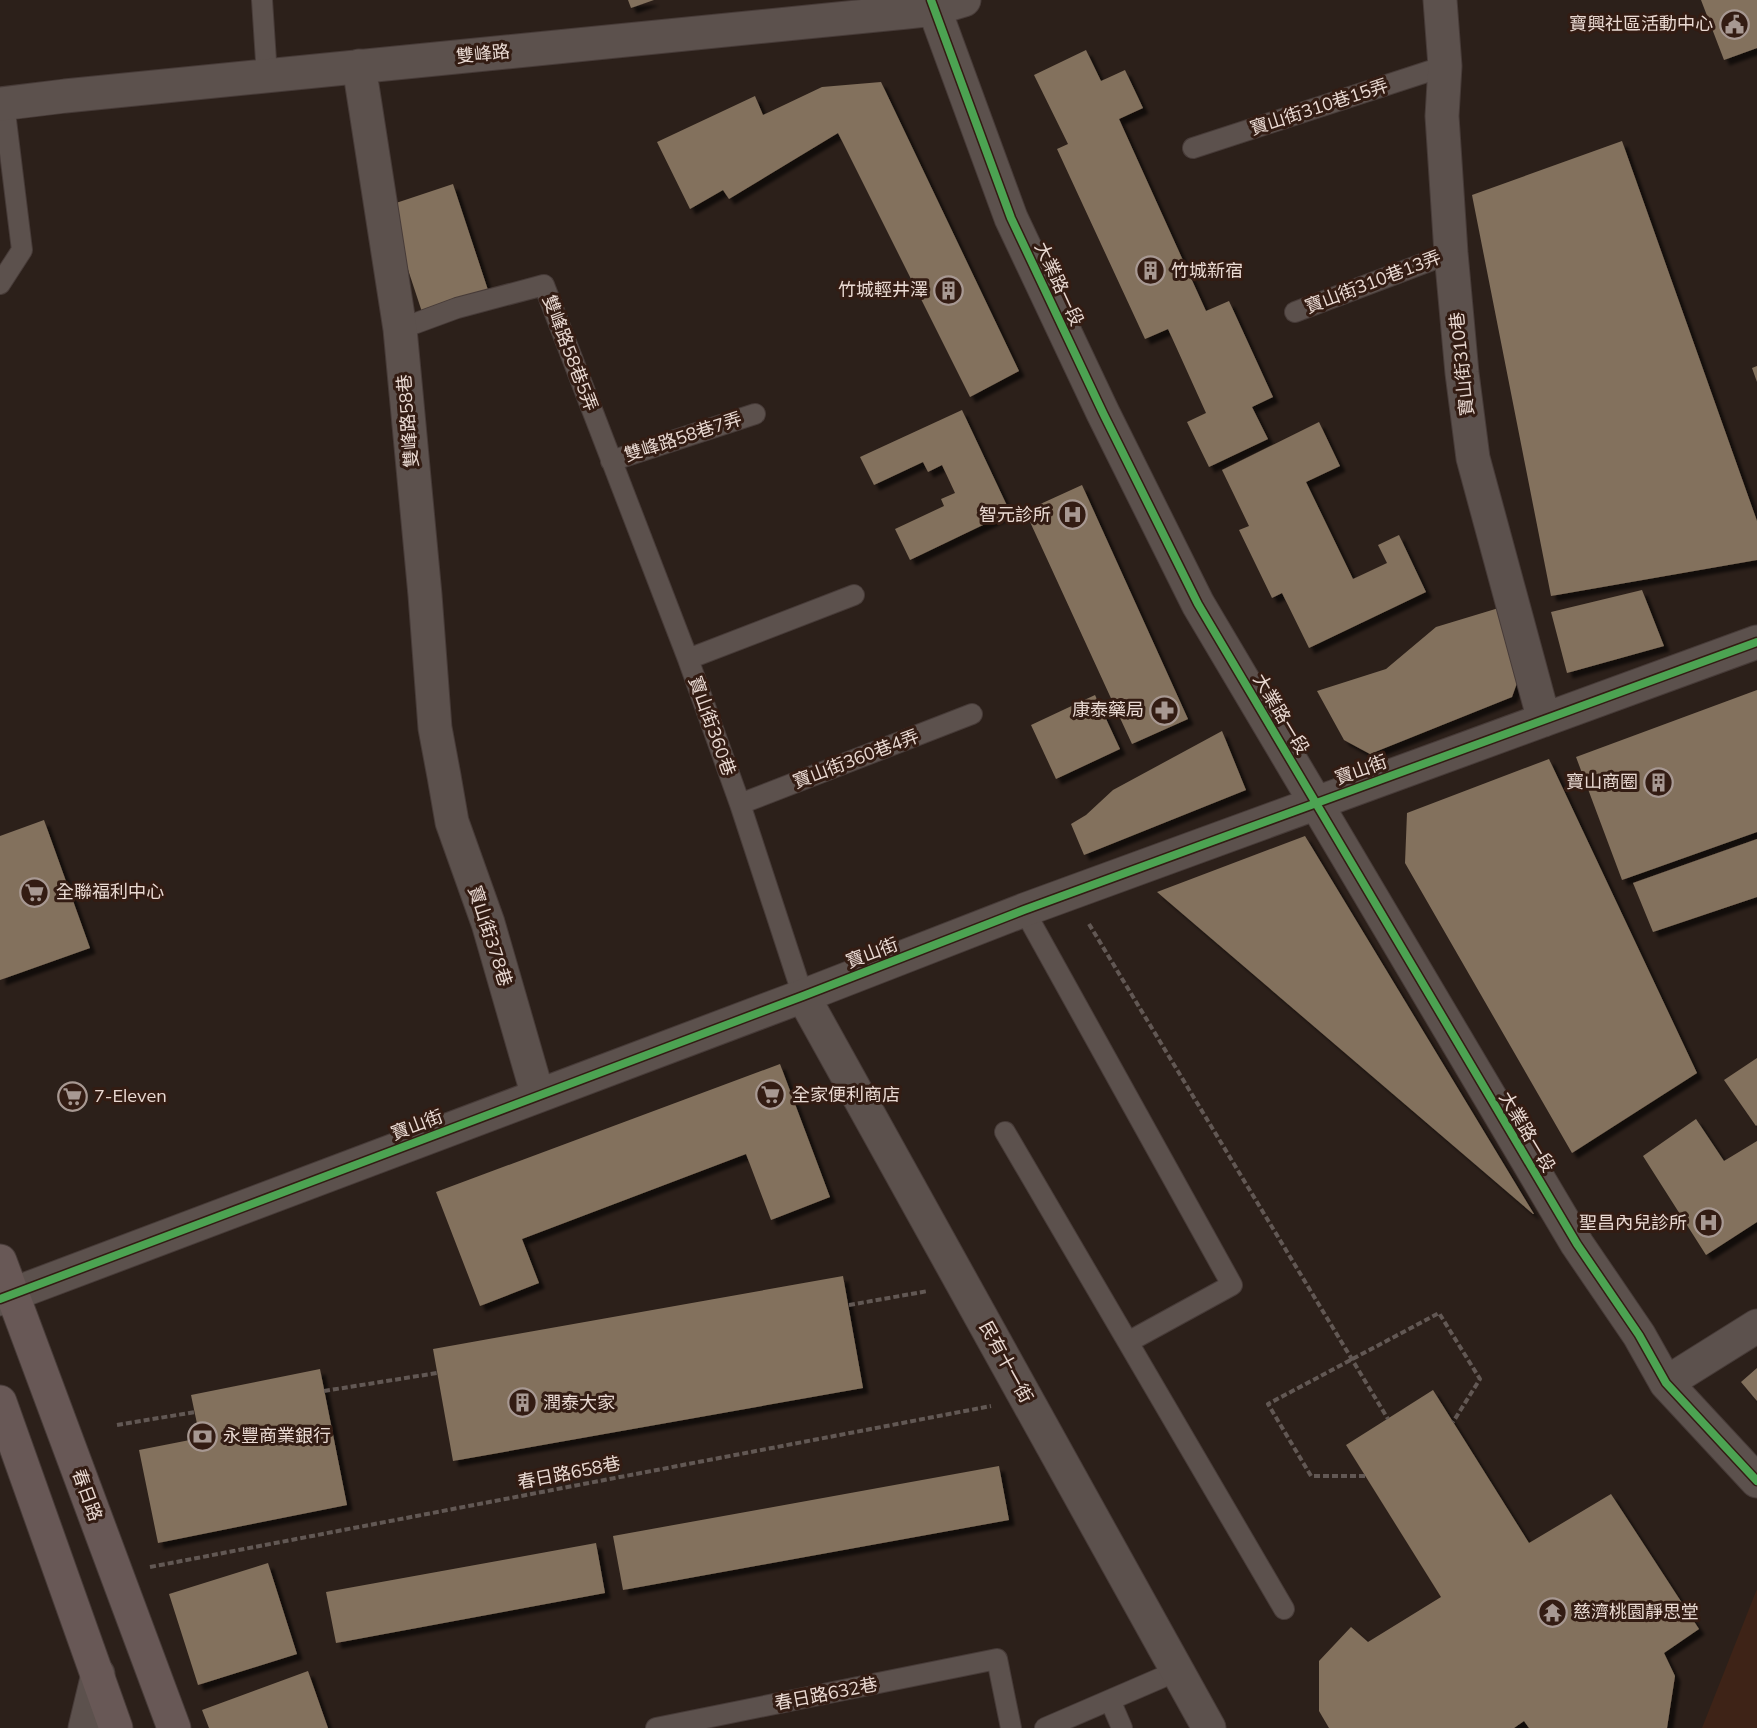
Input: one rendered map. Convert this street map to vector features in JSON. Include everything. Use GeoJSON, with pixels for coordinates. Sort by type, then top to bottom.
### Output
{"type":"FeatureCollection","features":[{"type":"Feature","properties":{"kind":"main road","name":"春日路"},"geometry":{"type":"LineString","coordinates":[[0,1262],[7,1297],[117,1574],[174,1728]]}},
{"type":"Feature","properties":{"kind":"main road"},"geometry":{"type":"LineString","coordinates":[[0,1402],[116,1728]]}},
{"type":"Feature","properties":{"kind":"street","name":"寶山街310巷"},"geometry":{"type":"LineString","coordinates":[[1440,0],[1445,66],[1442,116],[1451,253],[1462,373],[1473,458],[1544,720]]}},
{"type":"Feature","properties":{"kind":"street","name":"雙峰路"},"geometry":{"type":"LineString","coordinates":[[2,104],[943,3]]}},
{"type":"Feature","properties":{"kind":"street","name":"大業路一段"},"geometry":{"type":"LineString","coordinates":[[943,3],[1011,218],[1103,413],[1198,604],[1577,1244],[1639,1335],[1666,1383],[1757,1480]]}},
{"type":"Feature","properties":{"kind":"street","name":"雙峰路58巷"},"geometry":{"type":"LineString","coordinates":[[359,66],[400,329],[435,728],[444,776]]}},
{"type":"Feature","properties":{"kind":"street","name":"寶山街"},"geometry":{"type":"LineString","coordinates":[[7,1297],[1024,910],[1757,642]]}},
{"type":"Feature","properties":{"kind":"street","name":"寶山街378巷"},"geometry":{"type":"LineString","coordinates":[[444,776],[452,822],[488,923],[538,1096]]}},
{"type":"Feature","properties":{"kind":"street","name":"民有十一街"},"geometry":{"type":"LineString","coordinates":[[803,996],[1209,1728]]}},
{"type":"Feature","properties":{"kind":"street"},"geometry":{"type":"LineString","coordinates":[[1666,1383],[1757,1326]]}},
{"type":"Feature","properties":{"kind":"street"},"geometry":{"type":"LineString","coordinates":[[85,1728],[98,1674]]}},
{"type":"Feature","properties":{"kind":"lane"},"geometry":{"type":"LineString","coordinates":[[262,0],[267,76]]}},
{"type":"Feature","properties":{"kind":"lane","name":"寶山街310巷15弄"},"geometry":{"type":"LineString","coordinates":[[1193,148],[1445,66]]}},
{"type":"Feature","properties":{"kind":"lane"},"geometry":{"type":"LineString","coordinates":[[0,284],[22,250],[2,104]]}},
{"type":"Feature","properties":{"kind":"lane","name":"寶山街310巷13弄"},"geometry":{"type":"LineString","coordinates":[[1295,312],[1451,253]]}},
{"type":"Feature","properties":{"kind":"lane","name":"雙峰路58巷5弄"},"geometry":{"type":"LineString","coordinates":[[400,329],[457,308],[544,285],[611,460]]}},
{"type":"Feature","properties":{"kind":"lane","name":"雙峰路58巷7弄"},"geometry":{"type":"LineString","coordinates":[[611,460],[755,414]]}},
{"type":"Feature","properties":{"kind":"lane","name":"寶山街360巷"},"geometry":{"type":"LineString","coordinates":[[611,460],[688,658],[740,804],[803,996]]}},
{"type":"Feature","properties":{"kind":"lane"},"geometry":{"type":"LineString","coordinates":[[688,658],[854,595]]}},
{"type":"Feature","properties":{"kind":"lane","name":"寶山街360巷4弄"},"geometry":{"type":"LineString","coordinates":[[740,804],[972,714]]}},
{"type":"Feature","properties":{"kind":"lane"},"geometry":{"type":"LineString","coordinates":[[1024,910],[1232,1285],[1128,1342]]}},
{"type":"Feature","properties":{"kind":"lane"},"geometry":{"type":"LineString","coordinates":[[1005,1132],[1284,1610]]}},
{"type":"Feature","properties":{"kind":"lane","name":"春日路632巷"},"geometry":{"type":"LineString","coordinates":[[656,1728],[997,1659],[1011,1728]]}},
{"type":"Feature","properties":{"kind":"lane"},"geometry":{"type":"LineString","coordinates":[[1045,1728],[1177,1671]]}},
{"type":"Feature","properties":{"kind":"lane"},"geometry":{"type":"LineString","coordinates":[[1110,1700],[1122,1728]]}},
{"type":"Feature","properties":{"kind":"path"},"geometry":{"type":"LineString","coordinates":[[1086,920],[1388,1419]]}},
{"type":"Feature","properties":{"kind":"path"},"geometry":{"type":"LineString","coordinates":[[849,1305],[964,1284]]}},
{"type":"Feature","properties":{"kind":"path"},"geometry":{"type":"LineString","coordinates":[[1365,1476],[1311,1476],[1268,1404],[1439,1313],[1480,1379],[1454,1422]]}},
{"type":"Feature","properties":{"kind":"path"},"geometry":{"type":"LineString","coordinates":[[324,1391],[437,1373]]}},
{"type":"Feature","properties":{"kind":"path"},"geometry":{"type":"LineString","coordinates":[[117,1425],[195,1412]]}},
{"type":"Feature","properties":{"kind":"shaded area"},"geometry":{"type":"Polygon","coordinates":[[[1757,1589],[1757,1728],[1702,1728],[1757,1589]]]}},
{"type":"Feature","properties":{"kind":"building"},"geometry":{"type":"Polygon","coordinates":[[[628,0],[654,0],[631,8],[628,0]]]}},
{"type":"Feature","properties":{"kind":"building","name":"寶興社區活動中心"},"geometry":{"type":"Polygon","coordinates":[[[1701,0],[1757,0],[1757,48],[1724,60],[1701,0]]]}},
{"type":"Feature","properties":{"kind":"building","name":"竹城新宿"},"geometry":{"type":"Polygon","coordinates":[[[1086,50],[1101,81],[1125,70],[1143,108],[1119,119],[1181,256],[1206,311],[1229,301],[1273,397],[1252,407],[1268,439],[1209,467],[1187,422],[1206,413],[1168,329],[1145,339],[1057,149],[1068,144],[1034,75],[1086,50]]]}},
{"type":"Feature","properties":{"kind":"building","name":"竹城輕井澤"},"geometry":{"type":"Polygon","coordinates":[[[881,82],[1019,371],[970,397],[838,133],[729,199],[723,190],[690,209],[657,142],[755,96],[763,115],[822,87],[881,82]]]}},
{"type":"Feature","properties":{"kind":"building"},"geometry":{"type":"Polygon","coordinates":[[[1622,141],[1757,521],[1757,560],[1551,596],[1472,195],[1622,141]]]}},
{"type":"Feature","properties":{"kind":"building"},"geometry":{"type":"Polygon","coordinates":[[[453,184],[488,290],[422,312],[387,206],[453,184]]]}},
{"type":"Feature","properties":{"kind":"building"},"geometry":{"type":"Polygon","coordinates":[[[1757,366],[1757,382],[1752,368],[1757,366]]]}},
{"type":"Feature","properties":{"kind":"building"},"geometry":{"type":"Polygon","coordinates":[[[962,410],[1010,512],[910,560],[895,529],[944,506],[941,499],[955,493],[942,465],[928,472],[923,462],[874,485],[860,457],[962,410]]]}},
{"type":"Feature","properties":{"kind":"building"},"geometry":{"type":"Polygon","coordinates":[[[1319,422],[1340,466],[1306,482],[1353,579],[1387,563],[1378,545],[1399,535],[1426,592],[1309,648],[1282,593],[1272,598],[1239,530],[1249,526],[1222,470],[1319,422]]]}},
{"type":"Feature","properties":{"kind":"building"},"geometry":{"type":"Polygon","coordinates":[[[1082,485],[1188,719],[1132,744],[1025,511],[1082,485]]]}},
{"type":"Feature","properties":{"kind":"building"},"geometry":{"type":"Polygon","coordinates":[[[1642,590],[1664,646],[1567,673],[1551,612],[1642,590]]]}},
{"type":"Feature","properties":{"kind":"building"},"geometry":{"type":"Polygon","coordinates":[[[1502,607],[1522,669],[1512,697],[1370,754],[1344,740],[1317,691],[1386,669],[1436,627],[1502,607]]]}},
{"type":"Feature","properties":{"kind":"building","name":"寶山商圈"},"geometry":{"type":"Polygon","coordinates":[[[1757,690],[1757,832],[1622,880],[1576,757],[1757,690]]]}},
{"type":"Feature","properties":{"kind":"building"},"geometry":{"type":"Polygon","coordinates":[[[1095,695],[1120,749],[1056,779],[1031,725],[1095,695]]]}},
{"type":"Feature","properties":{"kind":"building"},"geometry":{"type":"Polygon","coordinates":[[[1222,731],[1246,790],[1084,855],[1071,824],[1086,815],[1113,790],[1222,731]]]}},
{"type":"Feature","properties":{"kind":"building"},"geometry":{"type":"Polygon","coordinates":[[[1549,759],[1697,1073],[1572,1153],[1405,863],[1407,813],[1549,759]]]}},
{"type":"Feature","properties":{"kind":"building","name":"全聯福利中心"},"geometry":{"type":"Polygon","coordinates":[[[44,820],[90,948],[0,980],[0,836],[44,820]]]}},
{"type":"Feature","properties":{"kind":"building"},"geometry":{"type":"Polygon","coordinates":[[[1305,836],[1534,1214],[1157,892],[1305,836]]]}},
{"type":"Feature","properties":{"kind":"building"},"geometry":{"type":"Polygon","coordinates":[[[1757,839],[1757,897],[1653,932],[1633,883],[1757,839]]]}},
{"type":"Feature","properties":{"kind":"building"},"geometry":{"type":"Polygon","coordinates":[[[1757,1058],[1757,1125],[1756,1126],[1724,1080],[1757,1058]]]}},
{"type":"Feature","properties":{"kind":"building"},"geometry":{"type":"Polygon","coordinates":[[[780,1064],[830,1197],[771,1220],[746,1154],[522,1239],[539,1283],[480,1306],[436,1192],[780,1064]]]}},
{"type":"Feature","properties":{"kind":"building"},"geometry":{"type":"Polygon","coordinates":[[[1696,1119],[1724,1161],[1757,1141],[1757,1222],[1706,1255],[1643,1156],[1696,1119]]]}},
{"type":"Feature","properties":{"kind":"building"},"geometry":{"type":"Polygon","coordinates":[[[843,1276],[863,1388],[453,1461],[433,1349],[843,1276]]]}},
{"type":"Feature","properties":{"kind":"building"},"geometry":{"type":"Polygon","coordinates":[[[1757,1368],[1757,1401],[1741,1382],[1757,1368]]]}},
{"type":"Feature","properties":{"kind":"building"},"geometry":{"type":"Polygon","coordinates":[[[320,1369],[347,1505],[158,1543],[139,1450],[200,1438],[191,1395],[320,1369]]]}},
{"type":"Feature","properties":{"kind":"building","name":"慈濟桃園靜思堂"},"geometry":{"type":"Polygon","coordinates":[[[1433,1390],[1529,1543],[1611,1494],[1699,1629],[1664,1653],[1675,1676],[1667,1728],[1529,1728],[1524,1721],[1514,1728],[1329,1728],[1319,1711],[1319,1661],[1351,1627],[1368,1642],[1441,1597],[1346,1445],[1433,1390]]]}},
{"type":"Feature","properties":{"kind":"building"},"geometry":{"type":"Polygon","coordinates":[[[999,1466],[1009,1520],[623,1590],[613,1536],[999,1466]]]}},
{"type":"Feature","properties":{"kind":"building"},"geometry":{"type":"Polygon","coordinates":[[[596,1543],[605,1593],[336,1643],[326,1592],[596,1543]]]}},
{"type":"Feature","properties":{"kind":"building"},"geometry":{"type":"Polygon","coordinates":[[[268,1563],[297,1654],[198,1685],[169,1594],[268,1563]]]}},
{"type":"Feature","properties":{"kind":"building"},"geometry":{"type":"Polygon","coordinates":[[[308,1671],[328,1728],[209,1728],[202,1710],[308,1671]]]}},
{"type":"Feature","properties":{"kind":"cycle path"},"geometry":{"type":"LineString","coordinates":[[931,0],[1011,218],[1103,413],[1198,604],[1577,1244],[1639,1335],[1666,1383],[1757,1481]]}},
{"type":"Feature","properties":{"kind":"cycle path"},"geometry":{"type":"LineString","coordinates":[[0,1299],[803,996],[1024,910],[1757,642]]}},
{"type":"Feature","properties":{"kind":"place","name":"寶興社區活動中心"},"geometry":{"type":"Point","coordinates":[1734,24]}},
{"type":"Feature","properties":{"kind":"place","name":"竹城新宿"},"geometry":{"type":"Point","coordinates":[1150,271]}},
{"type":"Feature","properties":{"kind":"place","name":"竹城輕井澤"},"geometry":{"type":"Point","coordinates":[949,290]}},
{"type":"Feature","properties":{"kind":"place","name":"智元診所"},"geometry":{"type":"Point","coordinates":[1072,515]}},
{"type":"Feature","properties":{"kind":"place","name":"康泰藥局"},"geometry":{"type":"Point","coordinates":[1165,710]}},
{"type":"Feature","properties":{"kind":"place","name":"寶山商圈"},"geometry":{"type":"Point","coordinates":[1659,782]}},
{"type":"Feature","properties":{"kind":"place","name":"全聯福利中心"},"geometry":{"type":"Point","coordinates":[35,892]}},
{"type":"Feature","properties":{"kind":"place","name":"全家便利商店"},"geometry":{"type":"Point","coordinates":[771,1095]}},
{"type":"Feature","properties":{"kind":"place","name":"7-Eleven"},"geometry":{"type":"Point","coordinates":[73,1096]}},
{"type":"Feature","properties":{"kind":"place","name":"聖昌內兒診所"},"geometry":{"type":"Point","coordinates":[1708,1223]}},
{"type":"Feature","properties":{"kind":"place","name":"潤泰大家"},"geometry":{"type":"Point","coordinates":[522,1403]}},
{"type":"Feature","properties":{"kind":"place","name":"永豐商業銀行"},"geometry":{"type":"Point","coordinates":[202,1436]}},
{"type":"Feature","properties":{"kind":"place","name":"慈濟桃園靜思堂"},"geometry":{"type":"Point","coordinates":[1552,1612]}}]}
